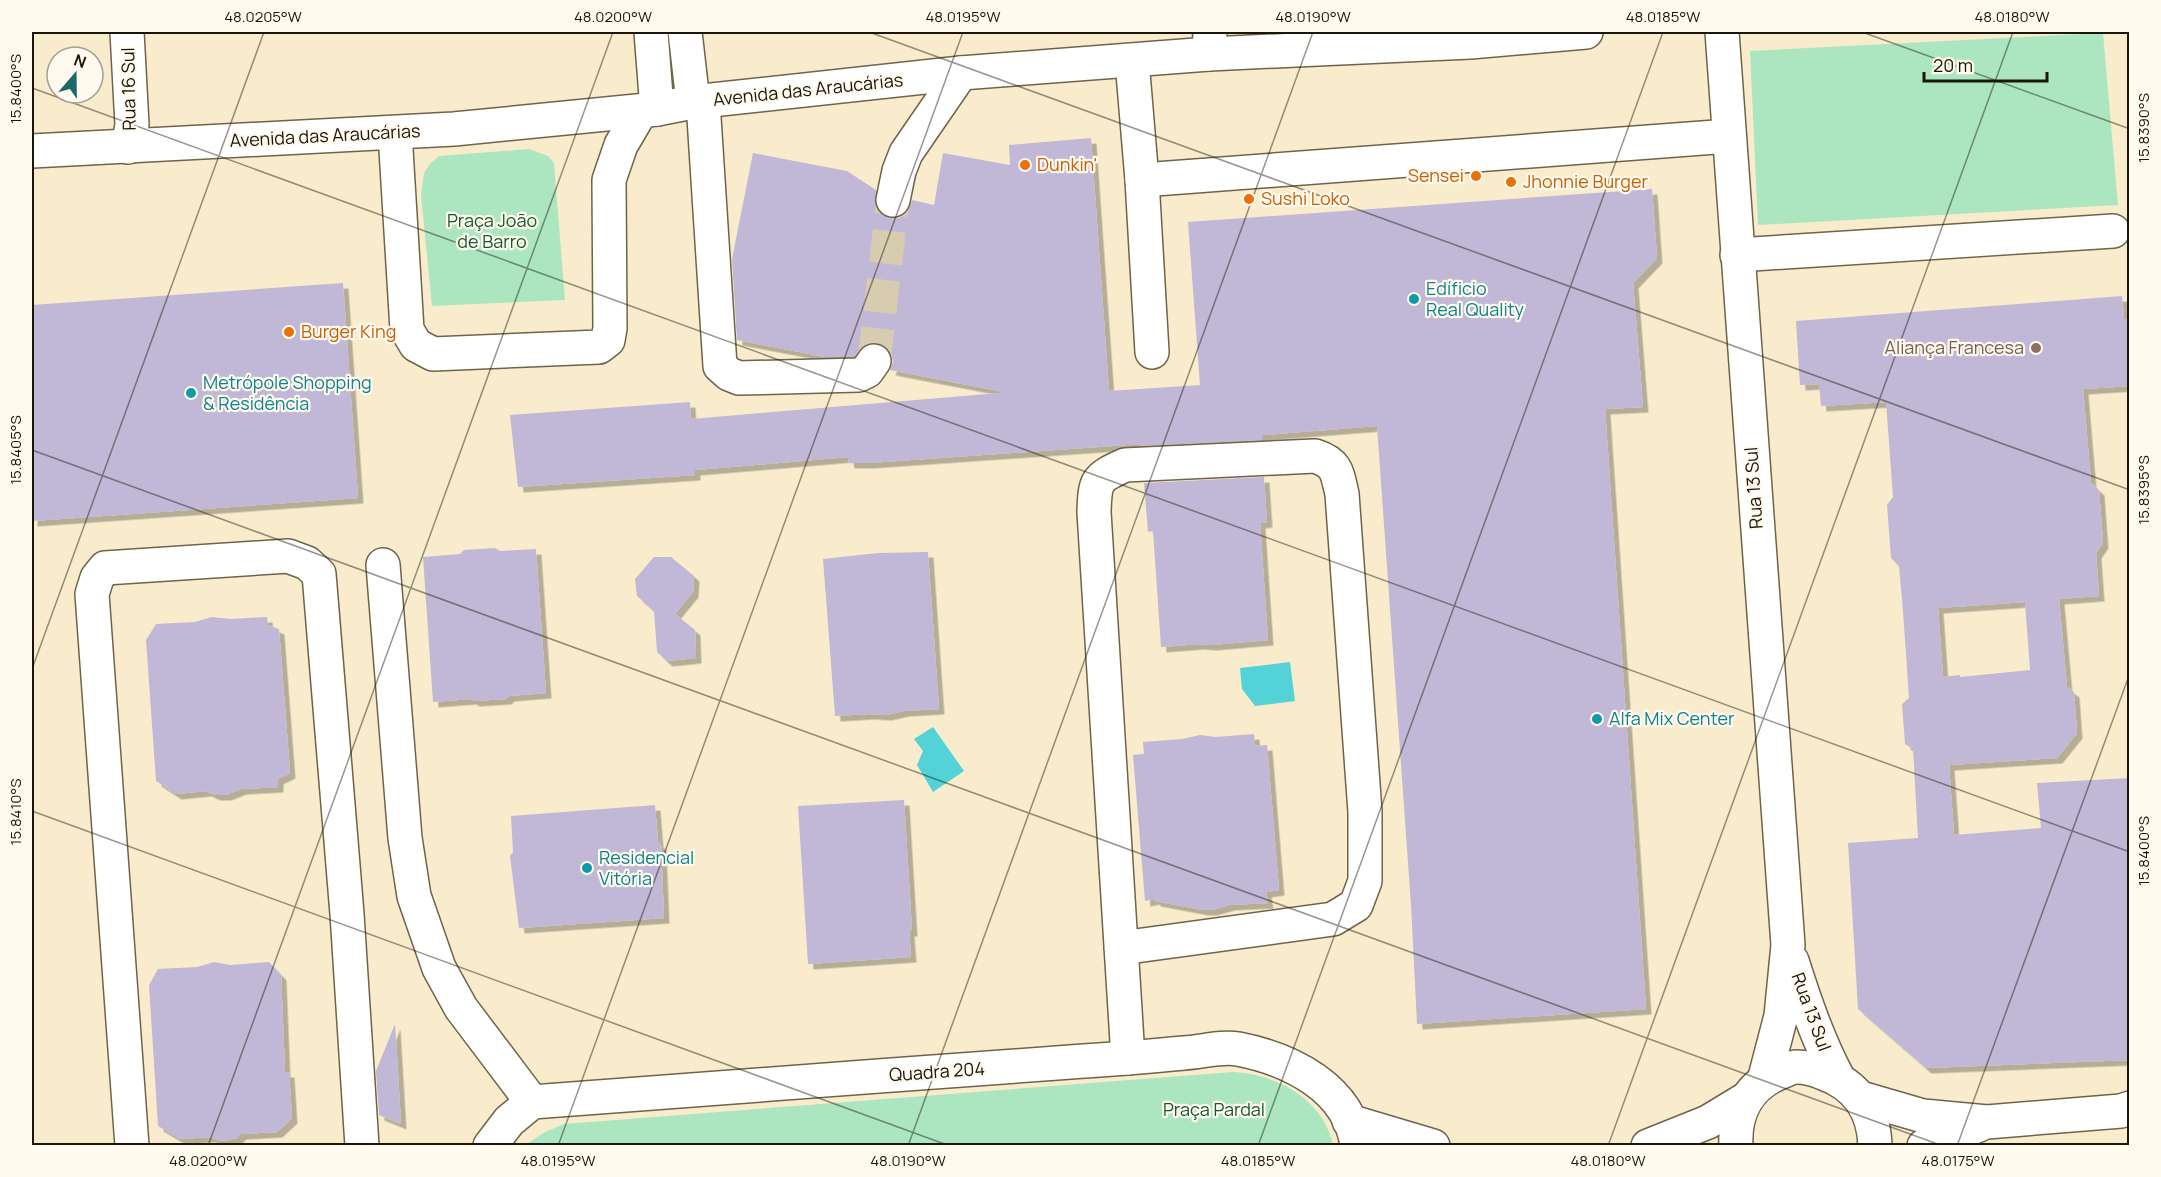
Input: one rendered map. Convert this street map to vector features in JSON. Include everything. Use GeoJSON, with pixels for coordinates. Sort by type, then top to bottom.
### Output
{"type":"FeatureCollection","features":[{"type":"Feature","properties":{"kind":"street","name":"Rua 16 Sul"},"geometry":{"type":"LineString","coordinates":[[127,32],[132,125],[129,147]]}},
{"type":"Feature","properties":{"kind":"street"},"geometry":{"type":"LineString","coordinates":[[395,133],[407,330],[416,345],[432,354],[599,347],[608,340],[610,328],[609,180],[621,145],[649,110],[651,32]]}},
{"type":"Feature","properties":{"kind":"street"},"geometry":{"type":"LineString","coordinates":[[685,32],[698,102],[720,366],[729,374],[739,378],[859,375],[867,371],[874,361]]}},
{"type":"Feature","properties":{"kind":"street","name":"Avenida das Araucárias"},"geometry":{"type":"LineString","coordinates":[[32,151],[395,133],[649,110],[698,102],[961,73],[1132,61],[1210,43],[1470,42],[1586,32]]}},
{"type":"Feature","properties":{"kind":"street","name":"Rua 13 Sul"},"geometry":{"type":"LineString","coordinates":[[1722,32],[1788,945],[1781,1016],[1755,1090],[1735,1131],[1736,1146]]}},
{"type":"Feature","properties":{"kind":"street"},"geometry":{"type":"LineString","coordinates":[[1132,61],[1142,180],[1152,352]]}},
{"type":"Feature","properties":{"kind":"street"},"geometry":{"type":"LineString","coordinates":[[893,200],[899,171],[906,153],[961,73]]}},
{"type":"Feature","properties":{"kind":"street"},"geometry":{"type":"LineString","coordinates":[[1142,180],[1729,136]]}},
{"type":"Feature","properties":{"kind":"street"},"geometry":{"type":"LineString","coordinates":[[1737,255],[2113,231]]}},
{"type":"Feature","properties":{"kind":"street"},"geometry":{"type":"LineString","coordinates":[[1121,948],[1333,919],[1356,905],[1365,881],[1365,812],[1342,494],[1336,470],[1328,460],[1315,456],[1125,465],[1103,475],[1095,488],[1094,512],[1121,948],[1128,1058]]}},
{"type":"Feature","properties":{"kind":"street"},"geometry":{"type":"LineString","coordinates":[[132,1146],[92,594],[97,578],[105,568],[288,555],[307,563],[319,574],[347,914],[362,1146]]}},
{"type":"Feature","properties":{"kind":"street"},"geometry":{"type":"LineString","coordinates":[[383,565],[405,838],[414,896],[439,968],[461,1008],[532,1102],[509,1121],[490,1146]]}},
{"type":"Feature","properties":{"kind":"street","name":"Rua 13 Sul"},"geometry":{"type":"LineString","coordinates":[[1788,945],[1821,1046],[1849,1088],[1868,1109],[1874,1129],[1875,1146]]}},
{"type":"Feature","properties":{"kind":"street","name":"Quadra 204"},"geometry":{"type":"LineString","coordinates":[[532,1102],[1236,1048],[1267,1056],[1294,1067],[1321,1083],[1342,1107],[1353,1133]]}},
{"type":"Feature","properties":{"kind":"street"},"geometry":{"type":"LineString","coordinates":[[1648,1146],[1708,1122],[1773,1075],[1796,1067],[1818,1071],[1893,1109],[1923,1116],[1987,1122],[2127,1110]]}},
{"type":"Feature","properties":{"kind":"street"},"geometry":{"type":"LineString","coordinates":[[1924,1146],[1987,1122]]}},
{"type":"Feature","properties":{"kind":"street"},"geometry":{"type":"LineString","coordinates":[[1353,1133],[1433,1146]]}},
{"type":"Feature","properties":{"kind":"green space"},"geometry":{"type":"Polygon","coordinates":[[[2103,33],[2118,205],[1758,225],[1750,51],[2103,33]]]}},
{"type":"Feature","properties":{"kind":"green space","name":"Praça João de Barro"},"geometry":{"type":"Polygon","coordinates":[[[529,149],[548,156],[554,163],[565,300],[432,306],[421,195],[424,173],[439,156],[529,149]]]}},
{"type":"Feature","properties":{"kind":"green space","name":"Praça Pardal"},"geometry":{"type":"Polygon","coordinates":[[[1233,1072],[1266,1078],[1296,1092],[1319,1114],[1328,1129],[1333,1145],[525,1145],[545,1132],[564,1124],[1233,1072]]]}},
{"type":"Feature","properties":{"kind":"water"},"geometry":{"type":"Polygon","coordinates":[[[1290,662],[1295,701],[1255,706],[1242,689],[1240,668],[1290,662]]]}},
{"type":"Feature","properties":{"kind":"water"},"geometry":{"type":"Polygon","coordinates":[[[933,727],[964,771],[933,792],[917,765],[923,751],[914,739],[933,727]]]}},
{"type":"Feature","properties":{"kind":"building"},"geometry":{"type":"Polygon","coordinates":[[[1091,138],[1109,391],[1200,385],[1188,222],[1652,189],[1657,258],[1633,283],[1643,407],[1605,409],[1646,1009],[1417,1024],[1411,905],[1377,426],[1262,435],[1262,440],[1140,446],[1140,444],[868,463],[849,463],[848,457],[695,470],[695,475],[518,487],[510,415],[690,402],[691,419],[999,393],[999,391],[890,370],[893,362],[891,353],[885,346],[876,342],[866,344],[854,356],[826,357],[737,340],[732,259],[753,153],[847,171],[876,190],[875,206],[881,214],[890,218],[899,218],[907,213],[912,200],[934,205],[943,153],[1010,165],[1009,145],[1091,138]]]}},
{"type":"Feature","properties":{"kind":"building","name":"Metrópole Shopping & Residência"},"geometry":{"type":"Polygon","coordinates":[[[343,283],[358,498],[32,521],[32,305],[343,283]]]}},
{"type":"Feature","properties":{"kind":"building"},"geometry":{"type":"Polygon","coordinates":[[[2122,296],[2124,319],[2128,319],[2130,386],[2083,389],[2091,483],[2099,490],[2103,543],[2096,553],[2099,596],[2059,599],[2067,687],[2074,692],[2077,733],[2057,758],[1949,765],[1954,835],[2041,828],[2037,783],[2130,778],[2130,1060],[1926,1068],[1858,1009],[1848,843],[1918,838],[1913,749],[1905,744],[1902,704],[1909,698],[1899,566],[1891,558],[1887,505],[1893,497],[1886,402],[1821,406],[1819,384],[1800,385],[1796,321],[2122,296]],[[2025,602],[1938,608],[1943,677],[2030,670],[2025,602]]]}},
{"type":"Feature","properties":{"kind":"building"},"geometry":{"type":"Polygon","coordinates":[[[1264,477],[1267,522],[1260,523],[1268,640],[1161,647],[1153,531],[1148,532],[1144,483],[1264,477]]]}},
{"type":"Feature","properties":{"kind":"building"},"geometry":{"type":"Polygon","coordinates":[[[495,548],[500,551],[536,549],[546,693],[509,696],[506,699],[433,702],[423,557],[460,554],[464,550],[495,548]]]}},
{"type":"Feature","properties":{"kind":"building"},"geometry":{"type":"Polygon","coordinates":[[[928,552],[939,709],[904,711],[886,715],[835,716],[823,559],[878,553],[928,552]]]}},
{"type":"Feature","properties":{"kind":"building"},"geometry":{"type":"Polygon","coordinates":[[[654,557],[671,557],[694,576],[693,592],[675,614],[695,630],[696,658],[667,661],[657,652],[654,611],[637,596],[635,579],[654,557]]]}},
{"type":"Feature","properties":{"kind":"building"},"geometry":{"type":"Polygon","coordinates":[[[212,617],[231,619],[267,617],[268,625],[279,629],[290,773],[278,779],[278,787],[241,789],[226,795],[215,795],[206,791],[176,794],[156,781],[146,640],[156,624],[195,622],[212,617]]]}},
{"type":"Feature","properties":{"kind":"building"},"geometry":{"type":"Polygon","coordinates":[[[1254,734],[1255,746],[1267,745],[1279,890],[1266,892],[1268,903],[1229,905],[1212,910],[1155,901],[1155,899],[1145,901],[1133,755],[1144,754],[1143,742],[1200,735],[1216,737],[1254,734]]]}},
{"type":"Feature","properties":{"kind":"building"},"geometry":{"type":"Polygon","coordinates":[[[904,800],[912,931],[909,931],[911,957],[808,964],[798,806],[904,800]]]}},
{"type":"Feature","properties":{"kind":"building","name":"Residencial Vitória"},"geometry":{"type":"Polygon","coordinates":[[[655,805],[658,842],[661,845],[664,918],[519,928],[510,856],[513,852],[511,816],[655,805]]]}},
{"type":"Feature","properties":{"kind":"building"},"geometry":{"type":"Polygon","coordinates":[[[214,962],[230,965],[269,962],[281,975],[285,1072],[289,1072],[292,1118],[277,1132],[241,1134],[237,1138],[223,1141],[209,1137],[180,1139],[158,1126],[149,985],[158,969],[197,967],[214,962]]]}},
{"type":"Feature","properties":{"kind":"building"},"geometry":{"type":"Polygon","coordinates":[[[395,1024],[401,1124],[379,1115],[376,1071],[395,1024]]]}},
{"type":"Feature","properties":{"kind":"tunnel"},"geometry":{"type":"LineString","coordinates":[[874,361],[893,200]]}},
{"type":"Feature","properties":{"kind":"place","name":"Dunkin'"},"geometry":{"type":"Point","coordinates":[1025,165]}},
{"type":"Feature","properties":{"kind":"place","name":"Sensei"},"geometry":{"type":"Point","coordinates":[1476,176]}},
{"type":"Feature","properties":{"kind":"place","name":"Jhonnie Burger"},"geometry":{"type":"Point","coordinates":[1511,182]}},
{"type":"Feature","properties":{"kind":"place","name":"Sushi Loko"},"geometry":{"type":"Point","coordinates":[1249,199]}},
{"type":"Feature","properties":{"kind":"place","name":"Edíficio Real Quality"},"geometry":{"type":"Point","coordinates":[1414,299]}},
{"type":"Feature","properties":{"kind":"place","name":"Burger King"},"geometry":{"type":"Point","coordinates":[289,332]}},
{"type":"Feature","properties":{"kind":"place","name":"Aliança Francesa"},"geometry":{"type":"Point","coordinates":[2036,348]}},
{"type":"Feature","properties":{"kind":"place","name":"Metrópole Shopping & Residência"},"geometry":{"type":"Point","coordinates":[191,393]}},
{"type":"Feature","properties":{"kind":"place","name":"Alfa Mix Center"},"geometry":{"type":"Point","coordinates":[1597,719]}},
{"type":"Feature","properties":{"kind":"place","name":"Residencial Vitória"},"geometry":{"type":"Point","coordinates":[587,868]}}]}
